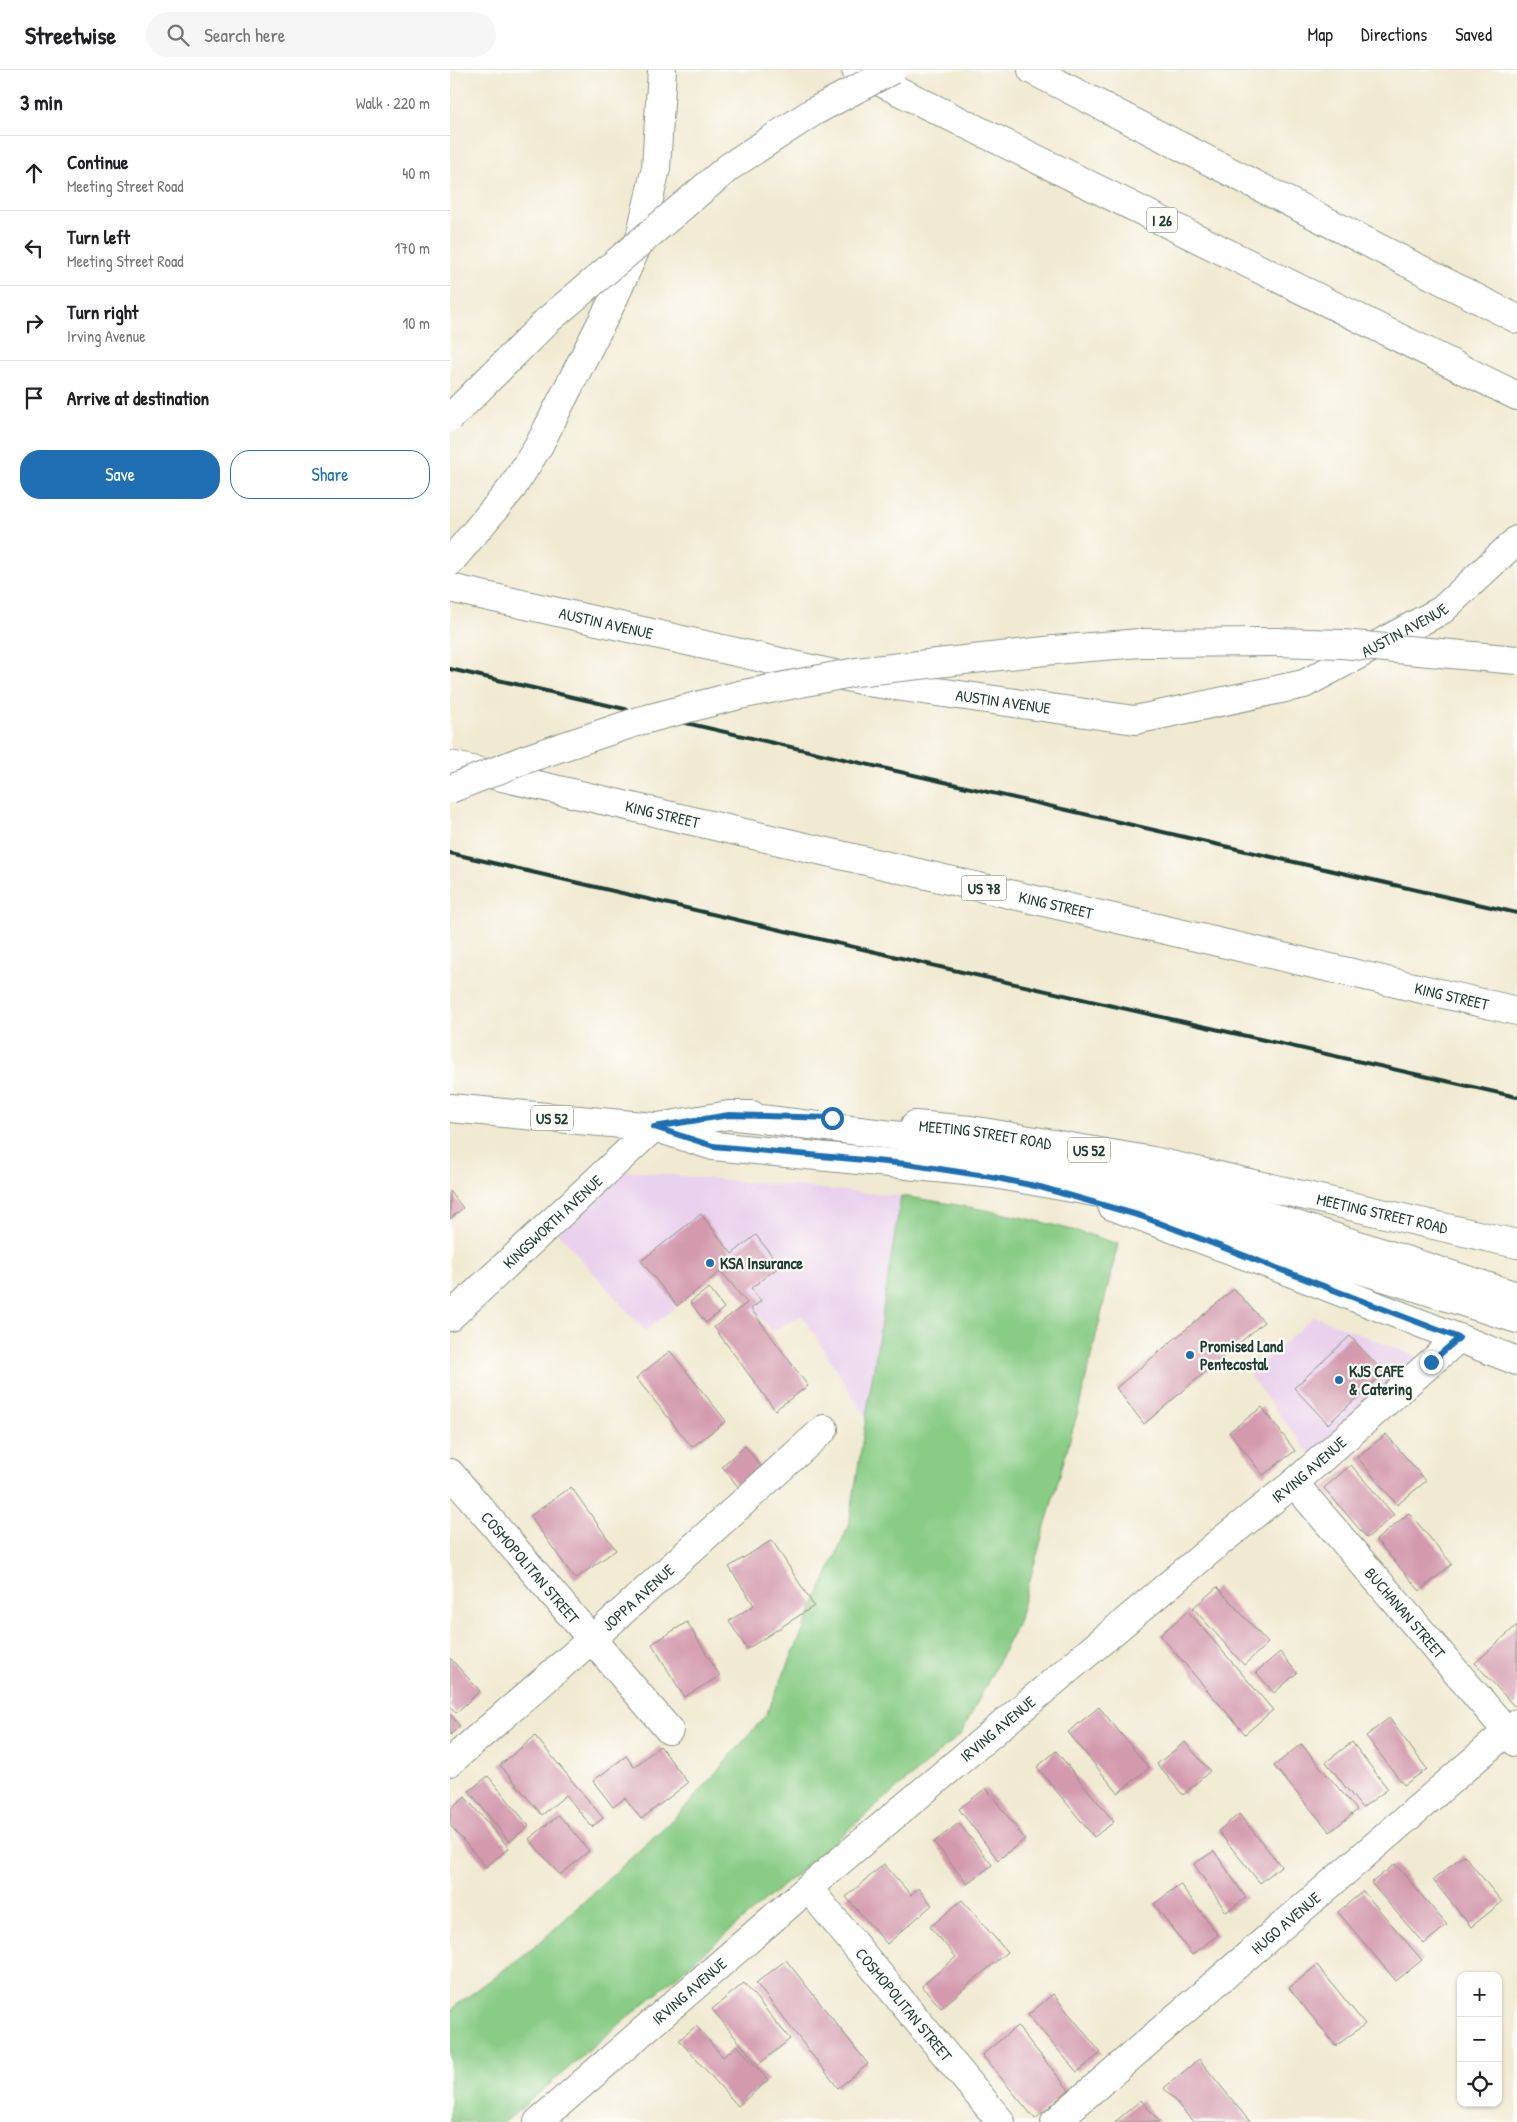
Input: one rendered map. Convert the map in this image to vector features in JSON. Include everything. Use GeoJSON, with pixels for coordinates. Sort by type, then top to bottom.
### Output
{"type":"FeatureCollection","features":[{"type":"Feature","properties":{"kind":"main road"},"geometry":{"type":"LineString","coordinates":[[450,562],[512,488],[538,447],[604,318],[639,242],[656,168],[662,70]]}},
{"type":"Feature","properties":{"kind":"main road","name":"I 26"},"geometry":{"type":"LineString","coordinates":[[856,70],[1517,396]]}},
{"type":"Feature","properties":{"kind":"main road"},"geometry":{"type":"LineString","coordinates":[[450,418],[548,320],[729,168],[813,112],[892,70]]}},
{"type":"Feature","properties":{"kind":"main road"},"geometry":{"type":"LineString","coordinates":[[1032,70],[1512,317]]}},
{"type":"Feature","properties":{"kind":"main road","name":"AUSTIN AVENUE"},"geometry":{"type":"LineString","coordinates":[[450,588],[874,683],[1134,720],[1304,684],[1442,610],[1517,540]]}},
{"type":"Feature","properties":{"kind":"main road"},"geometry":{"type":"LineString","coordinates":[[450,789],[526,759],[639,721],[739,695],[856,672],[1054,650],[1140,643],[1276,642],[1342,644],[1517,660]]}},
{"type":"Feature","properties":{"kind":"main road","name":"KING STREET"},"geometry":{"type":"LineString","coordinates":[[450,765],[1517,1011]]}},
{"type":"Feature","properties":{"kind":"main road","name":"MEETING STREET ROAD"},"geometry":{"type":"LineString","coordinates":[[450,1108],[654,1127],[713,1146],[907,1164],[992,1177],[1040,1187],[1141,1216],[1517,1360]]}},
{"type":"Feature","properties":{"kind":"main road"},"geometry":{"type":"LineString","coordinates":[[729,1115],[974,1145],[1045,1158],[1209,1197],[1517,1296]]}},
{"type":"Feature","properties":{"kind":"main road","name":"MEETING STREET ROAD"},"geometry":{"type":"LineString","coordinates":[[654,1127],[729,1115],[832,1118],[971,1130],[1153,1161],[1517,1244]]}},
{"type":"Feature","properties":{"kind":"main road","name":"KINGSWORTH AVENUE"},"geometry":{"type":"LineString","coordinates":[[450,1317],[654,1127]]}},
{"type":"Feature","properties":{"kind":"main road"},"geometry":{"type":"LineString","coordinates":[[907,1164],[994,1174],[1087,1190],[1161,1207],[1517,1318]]}},
{"type":"Feature","properties":{"kind":"main road","name":"IRVING AVENUE"},"geometry":{"type":"LineString","coordinates":[[538,2122],[808,1888],[1221,1541],[1294,1483],[1459,1338]]}},
{"type":"Feature","properties":{"kind":"main road","name":"JOPPA AVENUE"},"geometry":{"type":"LineString","coordinates":[[450,1762],[592,1639],[824,1429]]}},
{"type":"Feature","properties":{"kind":"main road","name":"COSMOPOLITAN STREET"},"geometry":{"type":"LineString","coordinates":[[450,1474],[669,1730]]}},
{"type":"Feature","properties":{"kind":"main road","name":"BUCHANAN STREET"},"geometry":{"type":"LineString","coordinates":[[1294,1483],[1514,1732]]}},
{"type":"Feature","properties":{"kind":"main road","name":"HUGO AVENUE"},"geometry":{"type":"LineString","coordinates":[[1055,2122],[1514,1732]]}},
{"type":"Feature","properties":{"kind":"main road","name":"COSMOPOLITAN STREET"},"geometry":{"type":"LineString","coordinates":[[808,1888],[1001,2122]]}},
{"type":"Feature","properties":{"kind":"shaded area"},"geometry":{"type":"Polygon","coordinates":[[[609,1169],[901,1196],[866,1417],[802,1315],[773,1331],[721,1271],[645,1331],[550,1224],[609,1169]]]}},
{"type":"Feature","properties":{"kind":"shaded area"},"geometry":{"type":"Polygon","coordinates":[[[1314,1316],[1431,1362],[1317,1463],[1249,1375],[1314,1316]]]}},
{"type":"Feature","properties":{"kind":"green space"},"geometry":{"type":"Polygon","coordinates":[[[901,1196],[1011,1215],[1091,1235],[1118,1244],[1078,1411],[1017,1625],[961,1734],[505,2122],[450,2122],[450,2010],[537,1945],[688,1805],[766,1715],[849,1525],[901,1196]]]}},
{"type":"Feature","properties":{"kind":"building"},"geometry":{"type":"Polygon","coordinates":[[[450,1191],[463,1208],[450,1219],[450,1191]]]}},
{"type":"Feature","properties":{"kind":"building","name":"KSA Insurance"},"geometry":{"type":"Polygon","coordinates":[[[701,1214],[732,1254],[756,1235],[780,1266],[751,1288],[761,1301],[751,1309],[808,1386],[775,1410],[714,1327],[747,1303],[721,1271],[677,1306],[641,1261],[701,1214]]]}},
{"type":"Feature","properties":{"kind":"building"},"geometry":{"type":"Polygon","coordinates":[[[709,1288],[724,1308],[706,1323],[690,1302],[709,1288]]]}},
{"type":"Feature","properties":{"kind":"building","name":"Promised Land Pentecostal"},"geometry":{"type":"Polygon","coordinates":[[[1234,1289],[1264,1322],[1144,1424],[1116,1388],[1234,1289]]]}},
{"type":"Feature","properties":{"kind":"building","name":"KJS CAFE & Catering"},"geometry":{"type":"Polygon","coordinates":[[[1350,1336],[1384,1373],[1328,1424],[1294,1388],[1350,1336]]]}},
{"type":"Feature","properties":{"kind":"building"},"geometry":{"type":"Polygon","coordinates":[[[670,1351],[726,1421],[692,1447],[636,1378],[670,1351]]]}},
{"type":"Feature","properties":{"kind":"building"},"geometry":{"type":"Polygon","coordinates":[[[1262,1407],[1295,1451],[1263,1475],[1229,1432],[1262,1407]]]}},
{"type":"Feature","properties":{"kind":"building"},"geometry":{"type":"Polygon","coordinates":[[[1386,1434],[1426,1481],[1397,1505],[1357,1457],[1386,1434]]]}},
{"type":"Feature","properties":{"kind":"building"},"geometry":{"type":"Polygon","coordinates":[[[745,1446],[763,1469],[739,1488],[722,1466],[745,1446]]]}},
{"type":"Feature","properties":{"kind":"building"},"geometry":{"type":"Polygon","coordinates":[[[1351,1465],[1394,1515],[1367,1538],[1324,1488],[1351,1465]]]}},
{"type":"Feature","properties":{"kind":"building"},"geometry":{"type":"Polygon","coordinates":[[[571,1487],[616,1550],[575,1579],[530,1516],[571,1487]]]}},
{"type":"Feature","properties":{"kind":"building"},"geometry":{"type":"Polygon","coordinates":[[[1409,1513],[1452,1564],[1420,1591],[1376,1540],[1409,1513]]]}},
{"type":"Feature","properties":{"kind":"building"},"geometry":{"type":"Polygon","coordinates":[[[772,1540],[814,1606],[747,1649],[729,1621],[754,1605],[729,1567],[772,1540]]]}},
{"type":"Feature","properties":{"kind":"building"},"geometry":{"type":"Polygon","coordinates":[[[1217,1587],[1268,1643],[1244,1665],[1193,1608],[1217,1587]]]}},
{"type":"Feature","properties":{"kind":"building"},"geometry":{"type":"Polygon","coordinates":[[[1188,1611],[1273,1710],[1245,1734],[1160,1635],[1188,1611]]]}},
{"type":"Feature","properties":{"kind":"building"},"geometry":{"type":"Polygon","coordinates":[[[687,1622],[720,1676],[684,1697],[652,1644],[687,1622]]]}},
{"type":"Feature","properties":{"kind":"building"},"geometry":{"type":"Polygon","coordinates":[[[1517,1625],[1517,1703],[1514,1706],[1475,1663],[1517,1625]]]}},
{"type":"Feature","properties":{"kind":"building"},"geometry":{"type":"Polygon","coordinates":[[[1280,1652],[1297,1673],[1274,1693],[1256,1672],[1280,1652]]]}},
{"type":"Feature","properties":{"kind":"building"},"geometry":{"type":"Polygon","coordinates":[[[450,1658],[480,1691],[456,1713],[450,1706],[450,1658]]]}},
{"type":"Feature","properties":{"kind":"building"},"geometry":{"type":"Polygon","coordinates":[[[1099,1707],[1149,1768],[1118,1793],[1068,1732],[1099,1707]]]}},
{"type":"Feature","properties":{"kind":"building"},"geometry":{"type":"Polygon","coordinates":[[[450,1714],[460,1726],[450,1735],[450,1714]]]}},
{"type":"Feature","properties":{"kind":"building"},"geometry":{"type":"Polygon","coordinates":[[[1389,1718],[1427,1769],[1404,1785],[1366,1736],[1389,1718]]]}},
{"type":"Feature","properties":{"kind":"building"},"geometry":{"type":"Polygon","coordinates":[[[535,1736],[603,1818],[592,1827],[566,1795],[542,1815],[500,1765],[535,1736]]]}},
{"type":"Feature","properties":{"kind":"building"},"geometry":{"type":"Polygon","coordinates":[[[1185,1742],[1210,1771],[1183,1795],[1157,1764],[1185,1742]]]}},
{"type":"Feature","properties":{"kind":"building"},"geometry":{"type":"Polygon","coordinates":[[[1352,1742],[1388,1789],[1362,1808],[1326,1762],[1352,1742]]]}},
{"type":"Feature","properties":{"kind":"building"},"geometry":{"type":"Polygon","coordinates":[[[1301,1744],[1357,1810],[1330,1832],[1274,1766],[1301,1744]]]}},
{"type":"Feature","properties":{"kind":"building"},"geometry":{"type":"Polygon","coordinates":[[[660,1746],[688,1783],[641,1819],[625,1798],[613,1807],[593,1781],[626,1756],[634,1767],[660,1746]]]}},
{"type":"Feature","properties":{"kind":"building"},"geometry":{"type":"Polygon","coordinates":[[[1056,1751],[1114,1822],[1094,1837],[1037,1767],[1056,1751]]]}},
{"type":"Feature","properties":{"kind":"building"},"geometry":{"type":"Polygon","coordinates":[[[488,1776],[529,1826],[509,1842],[469,1791],[488,1776]]]}},
{"type":"Feature","properties":{"kind":"building"},"geometry":{"type":"Polygon","coordinates":[[[986,1788],[1025,1839],[998,1860],[959,1809],[986,1788]]]}},
{"type":"Feature","properties":{"kind":"building"},"geometry":{"type":"Polygon","coordinates":[[[465,1797],[509,1848],[486,1867],[450,1825],[450,1810],[465,1797]]]}},
{"type":"Feature","properties":{"kind":"building"},"geometry":{"type":"Polygon","coordinates":[[[1239,1814],[1281,1866],[1260,1883],[1218,1831],[1239,1814]]]}},
{"type":"Feature","properties":{"kind":"building"},"geometry":{"type":"Polygon","coordinates":[[[559,1815],[589,1851],[560,1875],[529,1839],[559,1815]]]}},
{"type":"Feature","properties":{"kind":"building"},"geometry":{"type":"Polygon","coordinates":[[[959,1823],[992,1865],[967,1884],[934,1842],[959,1823]]]}},
{"type":"Feature","properties":{"kind":"building"},"geometry":{"type":"Polygon","coordinates":[[[1214,1851],[1246,1898],[1226,1912],[1194,1864],[1214,1851]]]}},
{"type":"Feature","properties":{"kind":"building"},"geometry":{"type":"Polygon","coordinates":[[[1464,1855],[1502,1902],[1471,1927],[1433,1880],[1464,1855]]]}},
{"type":"Feature","properties":{"kind":"building"},"geometry":{"type":"Polygon","coordinates":[[[884,1864],[911,1895],[918,1888],[932,1905],[887,1944],[846,1897],[884,1864]]]}},
{"type":"Feature","properties":{"kind":"building"},"geometry":{"type":"Polygon","coordinates":[[[1395,1864],[1447,1925],[1424,1944],[1371,1883],[1395,1864]]]}},
{"type":"Feature","properties":{"kind":"building"},"geometry":{"type":"Polygon","coordinates":[[[1180,1884],[1218,1935],[1192,1955],[1154,1904],[1180,1884]]]}},
{"type":"Feature","properties":{"kind":"building"},"geometry":{"type":"Polygon","coordinates":[[[1363,1891],[1422,1960],[1396,1981],[1338,1912],[1363,1891]]]}},
{"type":"Feature","properties":{"kind":"building"},"geometry":{"type":"Polygon","coordinates":[[[962,1900],[1007,1952],[941,2008],[922,1986],[956,1957],[930,1927],[962,1900]]]}},
{"type":"Feature","properties":{"kind":"building"},"geometry":{"type":"Polygon","coordinates":[[[786,1960],[868,2064],[838,2088],[756,1983],[786,1960]]]}},
{"type":"Feature","properties":{"kind":"building"},"geometry":{"type":"Polygon","coordinates":[[[1317,1965],[1365,2024],[1336,2046],[1289,1988],[1317,1965]]]}},
{"type":"Feature","properties":{"kind":"building"},"geometry":{"type":"Polygon","coordinates":[[[744,1983],[790,2039],[758,2065],[712,2009],[744,1983]]]}},
{"type":"Feature","properties":{"kind":"building"},"geometry":{"type":"Polygon","coordinates":[[[1053,1994],[1101,2053],[1077,2072],[1028,2015],[1053,1994]]]}},
{"type":"Feature","properties":{"kind":"building"},"geometry":{"type":"Polygon","coordinates":[[[696,2026],[723,2057],[737,2045],[768,2080],[738,2106],[679,2040],[696,2026]]]}},
{"type":"Feature","properties":{"kind":"building"},"geometry":{"type":"Polygon","coordinates":[[[1017,2026],[1069,2090],[1035,2119],[982,2055],[1017,2026]]]}},
{"type":"Feature","properties":{"kind":"building"},"geometry":{"type":"Polygon","coordinates":[[[1199,2059],[1250,2122],[1193,2122],[1164,2088],[1199,2059]]]}},
{"type":"Feature","properties":{"kind":"building"},"geometry":{"type":"Polygon","coordinates":[[[1141,2100],[1160,2122],[1115,2122],[1141,2100]]]}},
{"type":"Feature","properties":{"kind":"railway"},"geometry":{"type":"LineString","coordinates":[[450,669],[1517,913]]}},
{"type":"Feature","properties":{"kind":"railway"},"geometry":{"type":"LineString","coordinates":[[450,853],[940,967],[1517,1097]]}},
{"type":"Feature","properties":{"kind":"place","name":"KSA Insurance"},"geometry":{"type":"Point","coordinates":[710,1263]}},
{"type":"Feature","properties":{"kind":"place","name":"Promised Land Pentecostal"},"geometry":{"type":"Point","coordinates":[1190,1355]}},
{"type":"Feature","properties":{"kind":"place","name":"KJS CAFE & Catering"},"geometry":{"type":"Point","coordinates":[1339,1380]}},
{"type":"Feature","properties":{"kind":"route"},"geometry":{"type":"LineString","coordinates":[[832,1118],[729,1115],[654,1127],[713,1146],[907,1164],[948,1170],[1040,1187],[1108,1205],[1279,1268],[1459,1338],[1431,1362]]}}]}
